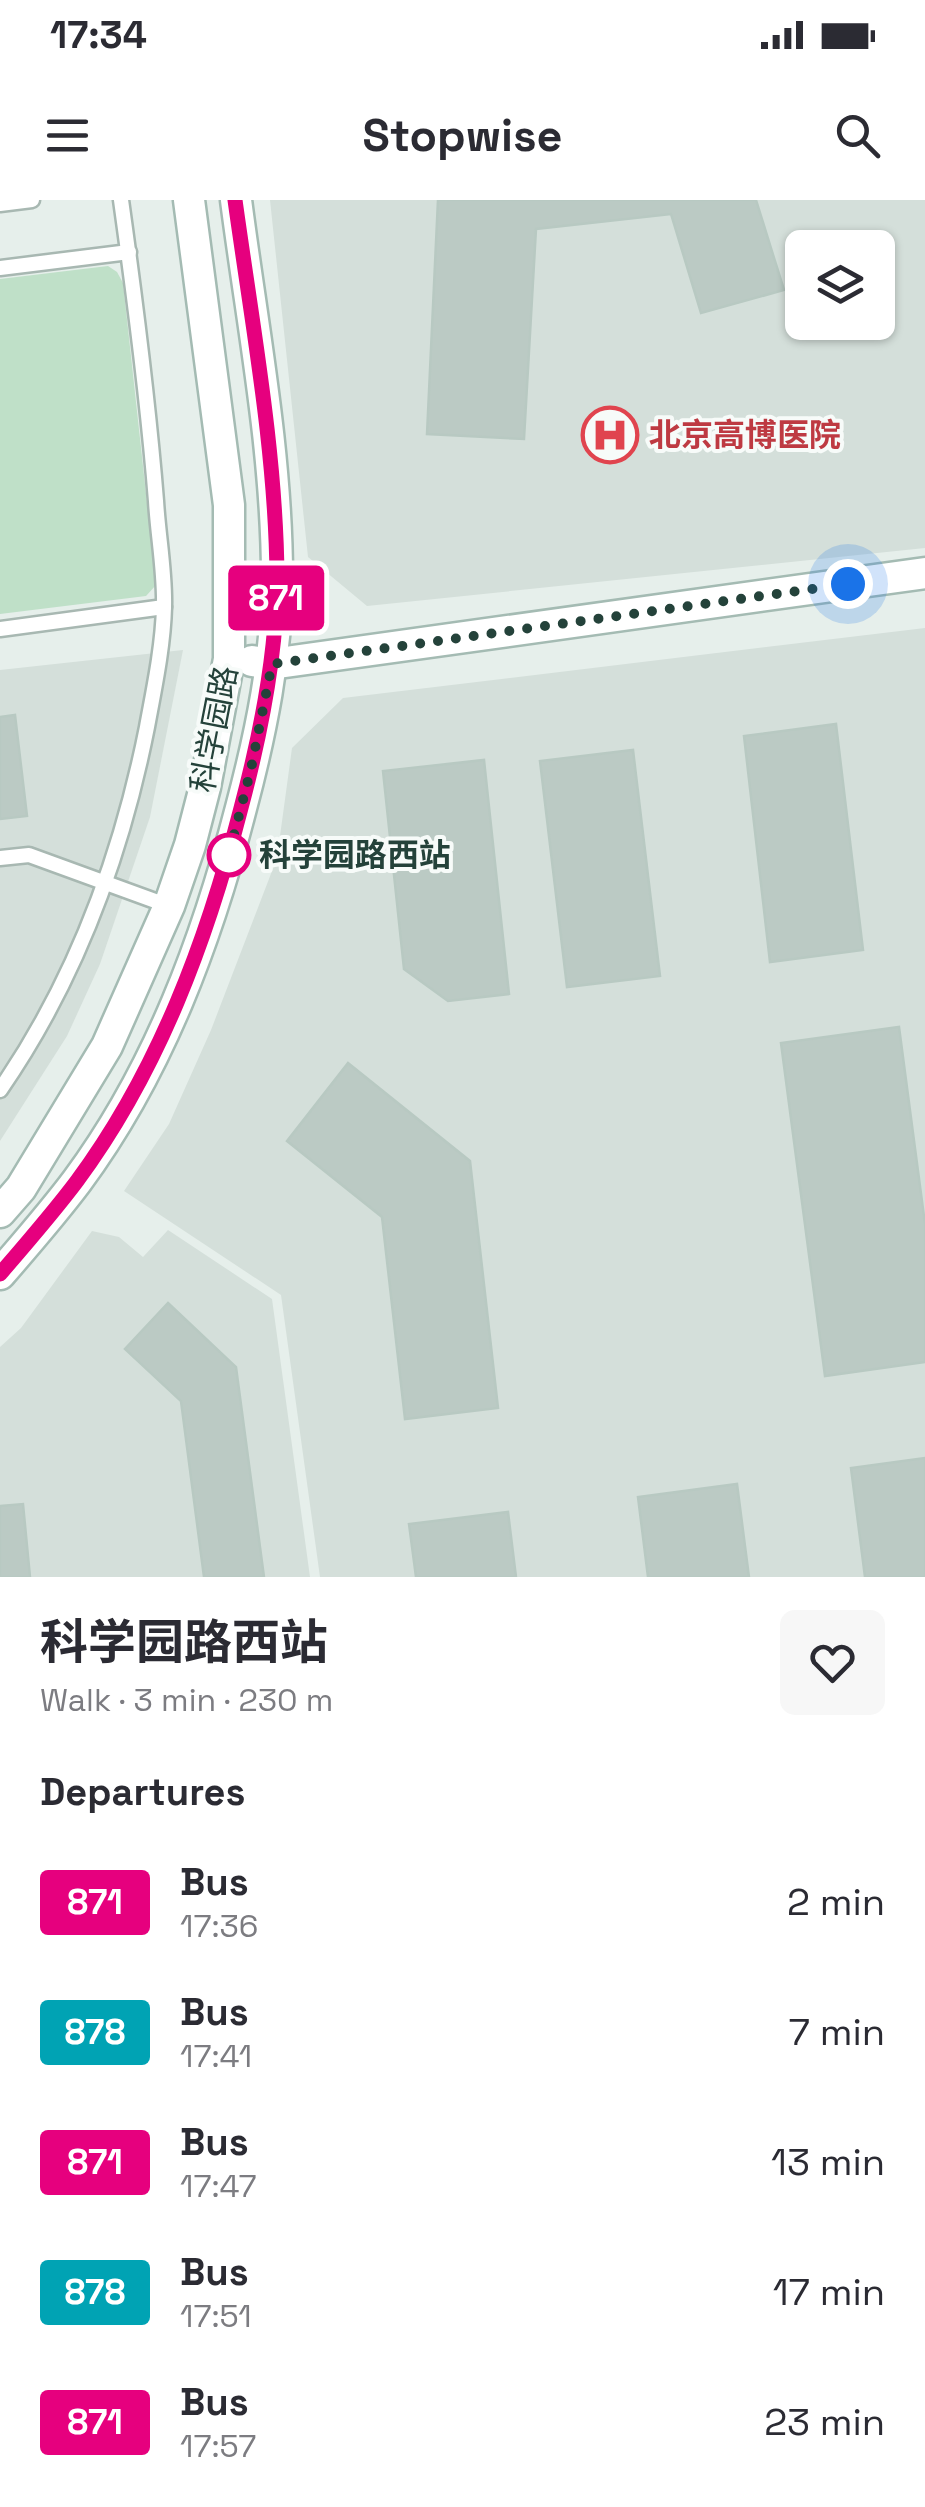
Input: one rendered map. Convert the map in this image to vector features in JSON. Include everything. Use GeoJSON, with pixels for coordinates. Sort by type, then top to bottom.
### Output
{"type":"FeatureCollection","features":[{"type":"Feature","properties":{"kind":"street","name":"科学园路"},"geometry":{"type":"LineString","coordinates":[[0,1212],[22,1188],[107,1046],[168,906],[190,846],[229,659],[229,506],[189,200]]}},
{"type":"Feature","properties":{"kind":"street","name":"科学园路"},"geometry":{"type":"LineString","coordinates":[[0,1274],[78,1179],[160,1042],[192,970],[219,892],[251,769],[272,664],[277,580],[274,498],[236,200]]}},
{"type":"Feature","properties":{"kind":"street"},"geometry":{"type":"LineString","coordinates":[[229,659],[272,664],[925,573]]}},
{"type":"Feature","properties":{"kind":"lane"},"geometry":{"type":"LineString","coordinates":[[0,204],[32,200]]}},
{"type":"Feature","properties":{"kind":"lane"},"geometry":{"type":"LineString","coordinates":[[0,1090],[32,1043],[70,972],[106,884],[135,787],[152,700],[164,608],[146,380],[122,200]]}},
{"type":"Feature","properties":{"kind":"lane"},"geometry":{"type":"LineString","coordinates":[[0,268],[129,252]]}},
{"type":"Feature","properties":{"kind":"lane"},"geometry":{"type":"LineString","coordinates":[[0,628],[164,608]]}},
{"type":"Feature","properties":{"kind":"lane"},"geometry":{"type":"LineString","coordinates":[[0,858],[30,856],[168,906]]}},
{"type":"Feature","properties":{"kind":"shaded area","name":"北京高博医院"},"geometry":{"type":"Polygon","coordinates":[[[270,200],[925,200],[925,548],[367,606],[308,557],[270,200]]]}},
{"type":"Feature","properties":{"kind":"shaded area"},"geometry":{"type":"Polygon","coordinates":[[[925,628],[925,1577],[320,1577],[281,1295],[124,1191],[169,1124],[211,1030],[277,858],[292,748],[343,698],[925,628]]]}},
{"type":"Feature","properties":{"kind":"shaded area"},"geometry":{"type":"Polygon","coordinates":[[[183,650],[150,817],[100,964],[67,1036],[0,1141],[0,670],[183,650]]]}},
{"type":"Feature","properties":{"kind":"shaded area"},"geometry":{"type":"Polygon","coordinates":[[[168,1230],[272,1299],[310,1577],[0,1577],[0,1347],[21,1328],[92,1231],[119,1237],[143,1257],[168,1230]]]}},
{"type":"Feature","properties":{"kind":"green space"},"geometry":{"type":"Polygon","coordinates":[[[108,266],[123,283],[156,585],[146,596],[0,614],[0,279],[108,266]]]}},
{"type":"Feature","properties":{"kind":"building"},"geometry":{"type":"Polygon","coordinates":[[[438,200],[756,200],[784,290],[701,313],[671,214],[536,229],[524,439],[427,434],[438,200]]]}},
{"type":"Feature","properties":{"kind":"building"},"geometry":{"type":"Polygon","coordinates":[[[15,715],[27,816],[0,819],[0,717],[15,715]]]}},
{"type":"Feature","properties":{"kind":"building"},"geometry":{"type":"Polygon","coordinates":[[[836,724],[863,950],[770,962],[744,736],[836,724]]]}},
{"type":"Feature","properties":{"kind":"building"},"geometry":{"type":"Polygon","coordinates":[[[633,750],[660,976],[567,987],[540,761],[633,750]]]}},
{"type":"Feature","properties":{"kind":"building"},"geometry":{"type":"Polygon","coordinates":[[[484,760],[509,994],[448,1001],[404,969],[383,771],[484,760]]]}},
{"type":"Feature","properties":{"kind":"building"},"geometry":{"type":"Polygon","coordinates":[[[899,1027],[925,1224],[925,1362],[825,1376],[781,1043],[899,1027]]]}},
{"type":"Feature","properties":{"kind":"building"},"geometry":{"type":"Polygon","coordinates":[[[348,1063],[470,1161],[498,1408],[405,1419],[382,1217],[287,1141],[348,1063]]]}},
{"type":"Feature","properties":{"kind":"building"},"geometry":{"type":"Polygon","coordinates":[[[168,1303],[236,1367],[264,1577],[204,1577],[181,1401],[125,1349],[168,1303]]]}},
{"type":"Feature","properties":{"kind":"building"},"geometry":{"type":"Polygon","coordinates":[[[925,1458],[925,1577],[865,1577],[851,1468],[925,1458]]]}},
{"type":"Feature","properties":{"kind":"building"},"geometry":{"type":"Polygon","coordinates":[[[737,1484],[749,1577],[648,1577],[638,1497],[737,1484]]]}},
{"type":"Feature","properties":{"kind":"building"},"geometry":{"type":"Polygon","coordinates":[[[23,1504],[30,1577],[0,1577],[0,1506],[23,1504]]]}},
{"type":"Feature","properties":{"kind":"building"},"geometry":{"type":"Polygon","coordinates":[[[508,1512],[516,1577],[416,1577],[409,1524],[508,1512]]]}},
{"type":"Feature","properties":{"kind":"bus line","name":"871"},"geometry":{"type":"LineString","coordinates":[[0,1274],[78,1179],[160,1042],[192,970],[219,892],[251,769],[272,664],[277,580],[274,498],[235,200]]}},
{"type":"Feature","properties":{"kind":"place","name":"北京高博医院"},"geometry":{"type":"Point","coordinates":[610,435]}},
{"type":"Feature","properties":{"kind":"place","name":"科学园路西站"},"geometry":{"type":"Point","coordinates":[229,855]}},
{"type":"Feature","properties":{"kind":"route"},"geometry":{"type":"LineString","coordinates":[[229,855],[227,862],[272,664],[848,584]]}}]}
